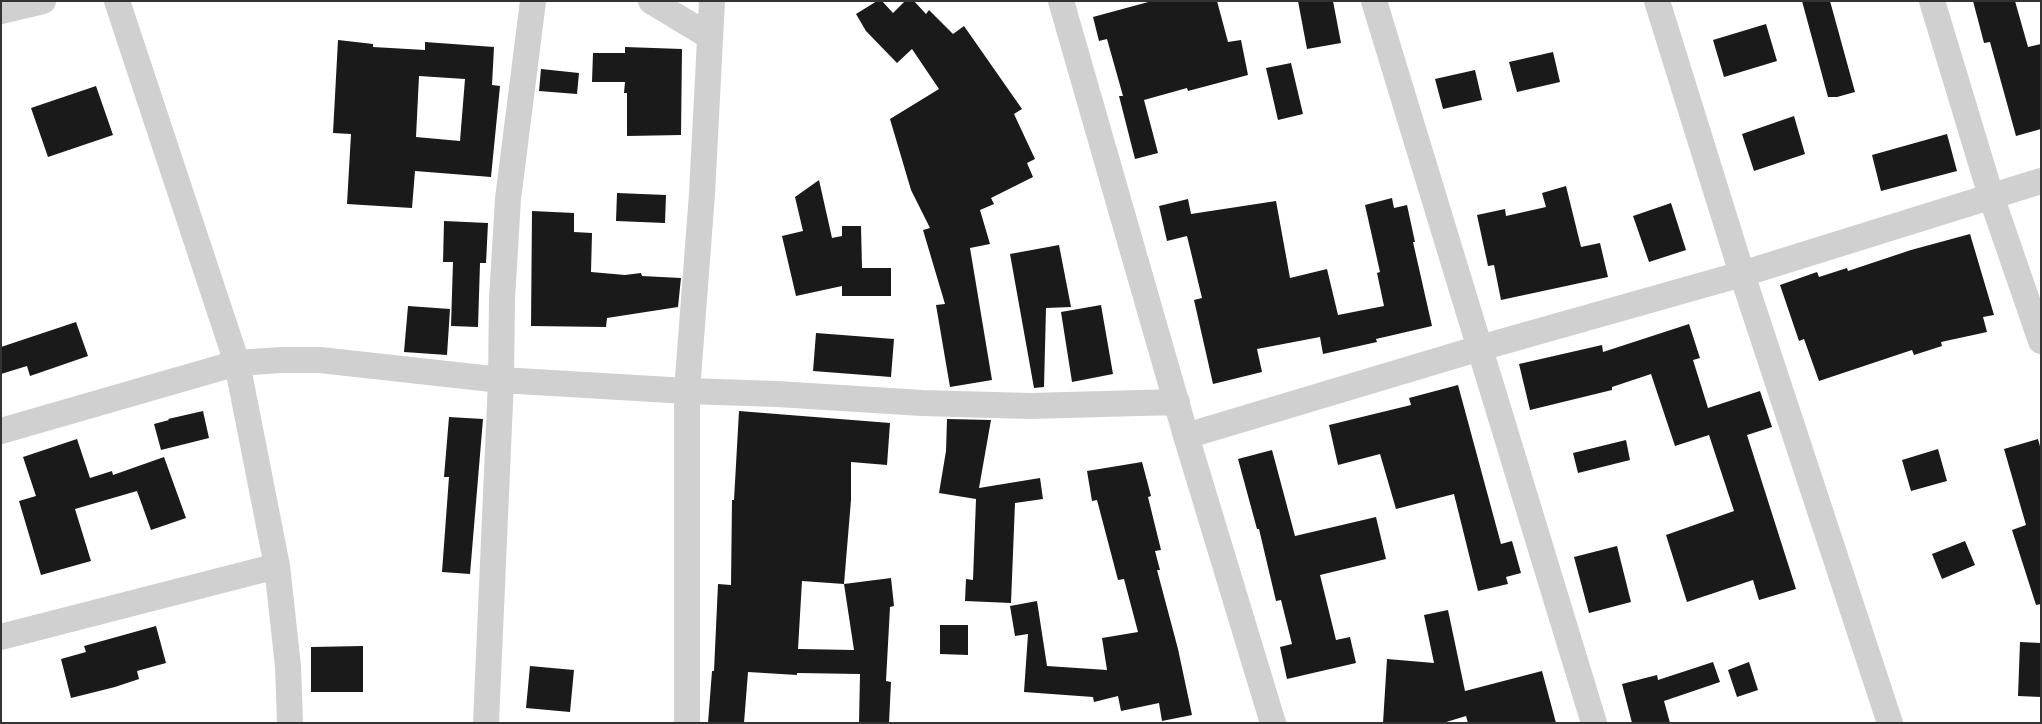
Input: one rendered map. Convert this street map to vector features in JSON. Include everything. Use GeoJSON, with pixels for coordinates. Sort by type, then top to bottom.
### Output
{"type":"FeatureCollection","features":[{"type":"Feature","properties":{"kind":"street"},"geometry":{"type":"LineString","coordinates":[[1,11],[43,1]]}},
{"type":"Feature","properties":{"kind":"street"},"geometry":{"type":"LineString","coordinates":[[117,1],[237,363],[277,566],[288,666],[290,723]]}},
{"type":"Feature","properties":{"kind":"street"},"geometry":{"type":"LineString","coordinates":[[486,723],[501,380],[502,299],[508,200],[534,1]]}},
{"type":"Feature","properties":{"kind":"street"},"geometry":{"type":"LineString","coordinates":[[652,1],[709,36]]}},
{"type":"Feature","properties":{"kind":"street"},"geometry":{"type":"LineString","coordinates":[[687,723],[687,391],[702,194],[712,1]]}},
{"type":"Feature","properties":{"kind":"street"},"geometry":{"type":"LineString","coordinates":[[1061,1],[1186,436],[1273,723]]}},
{"type":"Feature","properties":{"kind":"street"},"geometry":{"type":"LineString","coordinates":[[1374,1],[1594,723]]}},
{"type":"Feature","properties":{"kind":"street"},"geometry":{"type":"LineString","coordinates":[[1657,1],[1742,274],[1890,723]]}},
{"type":"Feature","properties":{"kind":"street"},"geometry":{"type":"LineString","coordinates":[[1932,1],[1991,196],[2041,341]]}},
{"type":"Feature","properties":{"kind":"street"},"geometry":{"type":"LineString","coordinates":[[1186,436],[1480,348],[1742,274],[2041,181]]}},
{"type":"Feature","properties":{"kind":"street"},"geometry":{"type":"LineString","coordinates":[[1,431],[237,363],[281,360],[320,360],[501,380],[922,403],[1030,406],[1177,402]]}},
{"type":"Feature","properties":{"kind":"street"},"geometry":{"type":"LineString","coordinates":[[1,637],[277,566]]}},
{"type":"Feature","properties":{"kind":"building"},"geometry":{"type":"Polygon","coordinates":[[[877,1],[882,1],[893,13],[905,1],[914,1],[926,14],[929,10],[953,34],[964,26],[1022,109],[1014,114],[1035,159],[1027,163],[1033,177],[991,198],[994,204],[980,210],[990,244],[970,248],[992,380],[950,387],[936,305],[945,304],[923,230],[930,228],[911,190],[890,119],[939,89],[912,49],[897,63],[866,31],[856,14],[877,1]]]}},
{"type":"Feature","properties":{"kind":"building"},"geometry":{"type":"Polygon","coordinates":[[[1152,1],[1217,1],[1228,42],[1241,40],[1248,75],[1188,91],[1187,88],[1144,100],[1158,153],[1135,159],[1119,96],[1123,96],[1107,39],[1099,41],[1093,17],[1152,1]]]}},
{"type":"Feature","properties":{"kind":"building"},"geometry":{"type":"Polygon","coordinates":[[[1298,1],[1333,1],[1341,43],[1307,49],[1298,1]]]}},
{"type":"Feature","properties":{"kind":"building"},"geometry":{"type":"Polygon","coordinates":[[[1802,1],[1830,1],[1855,92],[1837,97],[1828,97],[1802,1]]]}},
{"type":"Feature","properties":{"kind":"building"},"geometry":{"type":"Polygon","coordinates":[[[1973,1],[2015,1],[2028,47],[2041,44],[2041,129],[2016,136],[1990,42],[1984,43],[1973,1]]]}},
{"type":"Feature","properties":{"kind":"building"},"geometry":{"type":"Polygon","coordinates":[[[1766,24],[1777,61],[1724,77],[1713,40],[1766,24]]]}},
{"type":"Feature","properties":{"kind":"building"},"geometry":{"type":"Polygon","coordinates":[[[338,40],[373,44],[373,47],[425,50],[425,42],[494,47],[492,85],[500,86],[491,177],[415,171],[412,208],[347,204],[351,134],[333,133],[338,40]],[[419,76],[416,137],[460,141],[465,79],[419,76]]]}},
{"type":"Feature","properties":{"kind":"building"},"geometry":{"type":"Polygon","coordinates":[[[625,47],[682,49],[681,135],[627,136],[627,93],[624,93],[625,82],[592,82],[593,53],[625,53],[625,47]]]}},
{"type":"Feature","properties":{"kind":"building"},"geometry":{"type":"Polygon","coordinates":[[[1553,52],[1560,82],[1517,92],[1509,62],[1553,52]]]}},
{"type":"Feature","properties":{"kind":"building"},"geometry":{"type":"Polygon","coordinates":[[[1291,63],[1303,114],[1278,120],[1266,68],[1291,63]]]}},
{"type":"Feature","properties":{"kind":"building"},"geometry":{"type":"Polygon","coordinates":[[[541,69],[579,73],[577,94],[539,91],[541,69]]]}},
{"type":"Feature","properties":{"kind":"building"},"geometry":{"type":"Polygon","coordinates":[[[1475,70],[1482,100],[1443,109],[1435,79],[1475,70]]]}},
{"type":"Feature","properties":{"kind":"building"},"geometry":{"type":"Polygon","coordinates":[[[96,86],[113,135],[48,157],[31,108],[96,86]]]}},
{"type":"Feature","properties":{"kind":"building"},"geometry":{"type":"Polygon","coordinates":[[[1794,116],[1805,154],[1754,171],[1742,134],[1794,116]]]}},
{"type":"Feature","properties":{"kind":"building"},"geometry":{"type":"Polygon","coordinates":[[[1947,134],[1957,171],[1881,191],[1872,155],[1947,134]]]}},
{"type":"Feature","properties":{"kind":"building"},"geometry":{"type":"Polygon","coordinates":[[[819,180],[832,238],[842,236],[842,226],[861,226],[862,268],[891,268],[891,296],[842,296],[842,286],[796,296],[782,236],[803,231],[795,197],[819,180]]]}},
{"type":"Feature","properties":{"kind":"building"},"geometry":{"type":"Polygon","coordinates":[[[1566,186],[1581,247],[1600,243],[1608,277],[1501,300],[1494,265],[1488,266],[1477,215],[1505,209],[1506,216],[1546,207],[1542,193],[1566,186]]]}},
{"type":"Feature","properties":{"kind":"building"},"geometry":{"type":"Polygon","coordinates":[[[617,193],[666,195],[665,223],[616,221],[617,193]]]}},
{"type":"Feature","properties":{"kind":"building"},"geometry":{"type":"Polygon","coordinates":[[[1392,198],[1394,208],[1407,205],[1415,242],[1413,242],[1432,326],[1376,339],[1377,342],[1323,354],[1320,337],[1257,349],[1262,372],[1213,384],[1194,300],[1202,298],[1187,236],[1167,241],[1159,206],[1188,199],[1191,214],[1276,201],[1290,278],[1327,269],[1338,315],[1384,306],[1377,273],[1380,272],[1365,205],[1392,198]]]}},
{"type":"Feature","properties":{"kind":"building"},"geometry":{"type":"Polygon","coordinates":[[[1671,203],[1686,250],[1649,262],[1633,216],[1671,203]]]}},
{"type":"Feature","properties":{"kind":"building"},"geometry":{"type":"Polygon","coordinates":[[[532,211],[574,213],[574,232],[592,233],[591,272],[625,275],[641,273],[642,276],[681,278],[678,307],[607,318],[606,327],[531,326],[532,211]]]}},
{"type":"Feature","properties":{"kind":"building"},"geometry":{"type":"Polygon","coordinates":[[[444,221],[488,223],[486,263],[480,263],[478,327],[451,326],[453,262],[443,262],[444,221]]]}},
{"type":"Feature","properties":{"kind":"building"},"geometry":{"type":"Polygon","coordinates":[[[1970,234],[1994,315],[1983,317],[1987,332],[1941,342],[1942,346],[1914,355],[1912,350],[1819,381],[1804,339],[1799,341],[1780,285],[1817,272],[1819,277],[1847,268],[1848,271],[1911,250],[1970,234]]]}},
{"type":"Feature","properties":{"kind":"building"},"geometry":{"type":"Polygon","coordinates":[[[1059,245],[1071,307],[1046,308],[1044,387],[1034,388],[1010,254],[1059,245]]]}},
{"type":"Feature","properties":{"kind":"building"},"geometry":{"type":"Polygon","coordinates":[[[1101,305],[1113,374],[1072,382],[1061,312],[1101,305]]]}},
{"type":"Feature","properties":{"kind":"building"},"geometry":{"type":"Polygon","coordinates":[[[408,306],[450,309],[447,355],[404,352],[408,306]]]}},
{"type":"Feature","properties":{"kind":"building"},"geometry":{"type":"Polygon","coordinates":[[[76,322],[88,356],[30,376],[27,366],[1,374],[1,347],[76,322]]]}},
{"type":"Feature","properties":{"kind":"building"},"geometry":{"type":"Polygon","coordinates":[[[1689,324],[1700,358],[1693,360],[1708,408],[1760,391],[1772,427],[1747,435],[1796,589],[1759,600],[1753,580],[1687,602],[1666,535],[1734,511],[1709,435],[1675,446],[1651,374],[1612,387],[1612,390],[1530,410],[1519,364],[1602,345],[1603,352],[1689,324]]]}},
{"type":"Feature","properties":{"kind":"building"},"geometry":{"type":"Polygon","coordinates":[[[816,333],[894,339],[891,377],[813,371],[816,333]]]}},
{"type":"Feature","properties":{"kind":"building"},"geometry":{"type":"Polygon","coordinates":[[[1458,385],[1501,544],[1512,541],[1521,573],[1506,577],[1508,584],[1478,591],[1454,494],[1396,509],[1380,454],[1338,465],[1329,425],[1411,405],[1409,398],[1458,385]]]}},
{"type":"Feature","properties":{"kind":"building"},"geometry":{"type":"Polygon","coordinates":[[[203,411],[209,438],[161,450],[154,424],[203,411]]]}},
{"type":"Feature","properties":{"kind":"building"},"geometry":{"type":"Polygon","coordinates":[[[739,411],[890,423],[887,465],[851,462],[851,500],[844,584],[891,578],[894,606],[890,607],[886,681],[891,682],[889,723],[859,723],[860,674],[797,673],[797,675],[748,672],[744,723],[708,723],[712,671],[714,671],[718,584],[731,585],[732,500],[734,500],[739,411]],[[802,581],[798,649],[854,650],[844,584],[802,581]]]}},
{"type":"Feature","properties":{"kind":"building"},"geometry":{"type":"Polygon","coordinates":[[[449,417],[483,419],[470,574],[442,572],[449,477],[444,477],[449,417]]]}},
{"type":"Feature","properties":{"kind":"building"},"geometry":{"type":"Polygon","coordinates":[[[947,419],[991,420],[979,488],[1040,478],[1043,499],[1015,503],[1011,603],[965,601],[966,579],[973,580],[976,499],[939,493],[946,451],[947,419]]]}},
{"type":"Feature","properties":{"kind":"building"},"geometry":{"type":"Polygon","coordinates":[[[77,439],[90,478],[112,471],[113,475],[164,457],[186,518],[151,530],[137,491],[75,509],[91,561],[41,575],[19,501],[36,496],[23,457],[77,439]]]}},
{"type":"Feature","properties":{"kind":"building"},"geometry":{"type":"Polygon","coordinates":[[[2038,439],[2041,450],[2041,604],[2036,605],[2012,530],[2026,525],[2004,449],[2038,439]]]}},
{"type":"Feature","properties":{"kind":"building"},"geometry":{"type":"Polygon","coordinates":[[[1626,440],[1630,460],[1578,473],[1573,453],[1626,440]]]}},
{"type":"Feature","properties":{"kind":"building"},"geometry":{"type":"Polygon","coordinates":[[[1938,449],[1947,481],[1911,491],[1902,460],[1938,449]]]}},
{"type":"Feature","properties":{"kind":"building"},"geometry":{"type":"Polygon","coordinates":[[[1272,450],[1295,536],[1376,517],[1386,559],[1320,575],[1336,640],[1350,637],[1356,663],[1287,679],[1280,647],[1292,644],[1281,600],[1276,601],[1259,529],[1257,529],[1238,459],[1272,450]]]}},
{"type":"Feature","properties":{"kind":"building"},"geometry":{"type":"Polygon","coordinates":[[[1142,462],[1151,496],[1148,497],[1161,550],[1155,551],[1160,570],[1157,570],[1178,649],[1192,715],[1162,721],[1159,703],[1121,711],[1118,696],[1094,702],[1093,697],[1024,692],[1028,634],[1015,636],[1010,606],[1037,601],[1047,666],[1107,670],[1102,638],[1138,632],[1124,579],[1118,580],[1097,500],[1092,501],[1087,471],[1142,462]]]}},
{"type":"Feature","properties":{"kind":"building"},"geometry":{"type":"Polygon","coordinates":[[[1965,541],[1975,565],[1942,579],[1932,554],[1965,541]]]}},
{"type":"Feature","properties":{"kind":"building"},"geometry":{"type":"Polygon","coordinates":[[[1617,546],[1631,602],[1589,613],[1574,557],[1617,546]]]}},
{"type":"Feature","properties":{"kind":"building"},"geometry":{"type":"Polygon","coordinates":[[[1448,610],[1465,691],[1542,671],[1556,723],[1468,723],[1466,716],[1443,723],[1383,723],[1387,659],[1434,663],[1424,615],[1448,610]]]}},
{"type":"Feature","properties":{"kind":"building"},"geometry":{"type":"Polygon","coordinates":[[[940,625],[968,625],[968,655],[940,654],[940,625]]]}},
{"type":"Feature","properties":{"kind":"building"},"geometry":{"type":"Polygon","coordinates":[[[156,626],[166,663],[137,671],[139,679],[71,698],[61,659],[86,652],[84,646],[156,626]]]}},
{"type":"Feature","properties":{"kind":"building"},"geometry":{"type":"Polygon","coordinates":[[[2020,642],[2041,643],[2041,697],[2018,696],[2020,642]]]}},
{"type":"Feature","properties":{"kind":"building"},"geometry":{"type":"Polygon","coordinates":[[[363,646],[363,692],[311,692],[311,647],[363,646]]]}},
{"type":"Feature","properties":{"kind":"building"},"geometry":{"type":"Polygon","coordinates":[[[1713,662],[1720,682],[1664,701],[1670,723],[1632,723],[1622,684],[1657,675],[1658,680],[1713,662]]]}},
{"type":"Feature","properties":{"kind":"building"},"geometry":{"type":"Polygon","coordinates":[[[1749,662],[1758,690],[1737,697],[1728,670],[1749,662]]]}},
{"type":"Feature","properties":{"kind":"building"},"geometry":{"type":"Polygon","coordinates":[[[530,666],[574,670],[570,712],[526,708],[530,666]]]}}]}
